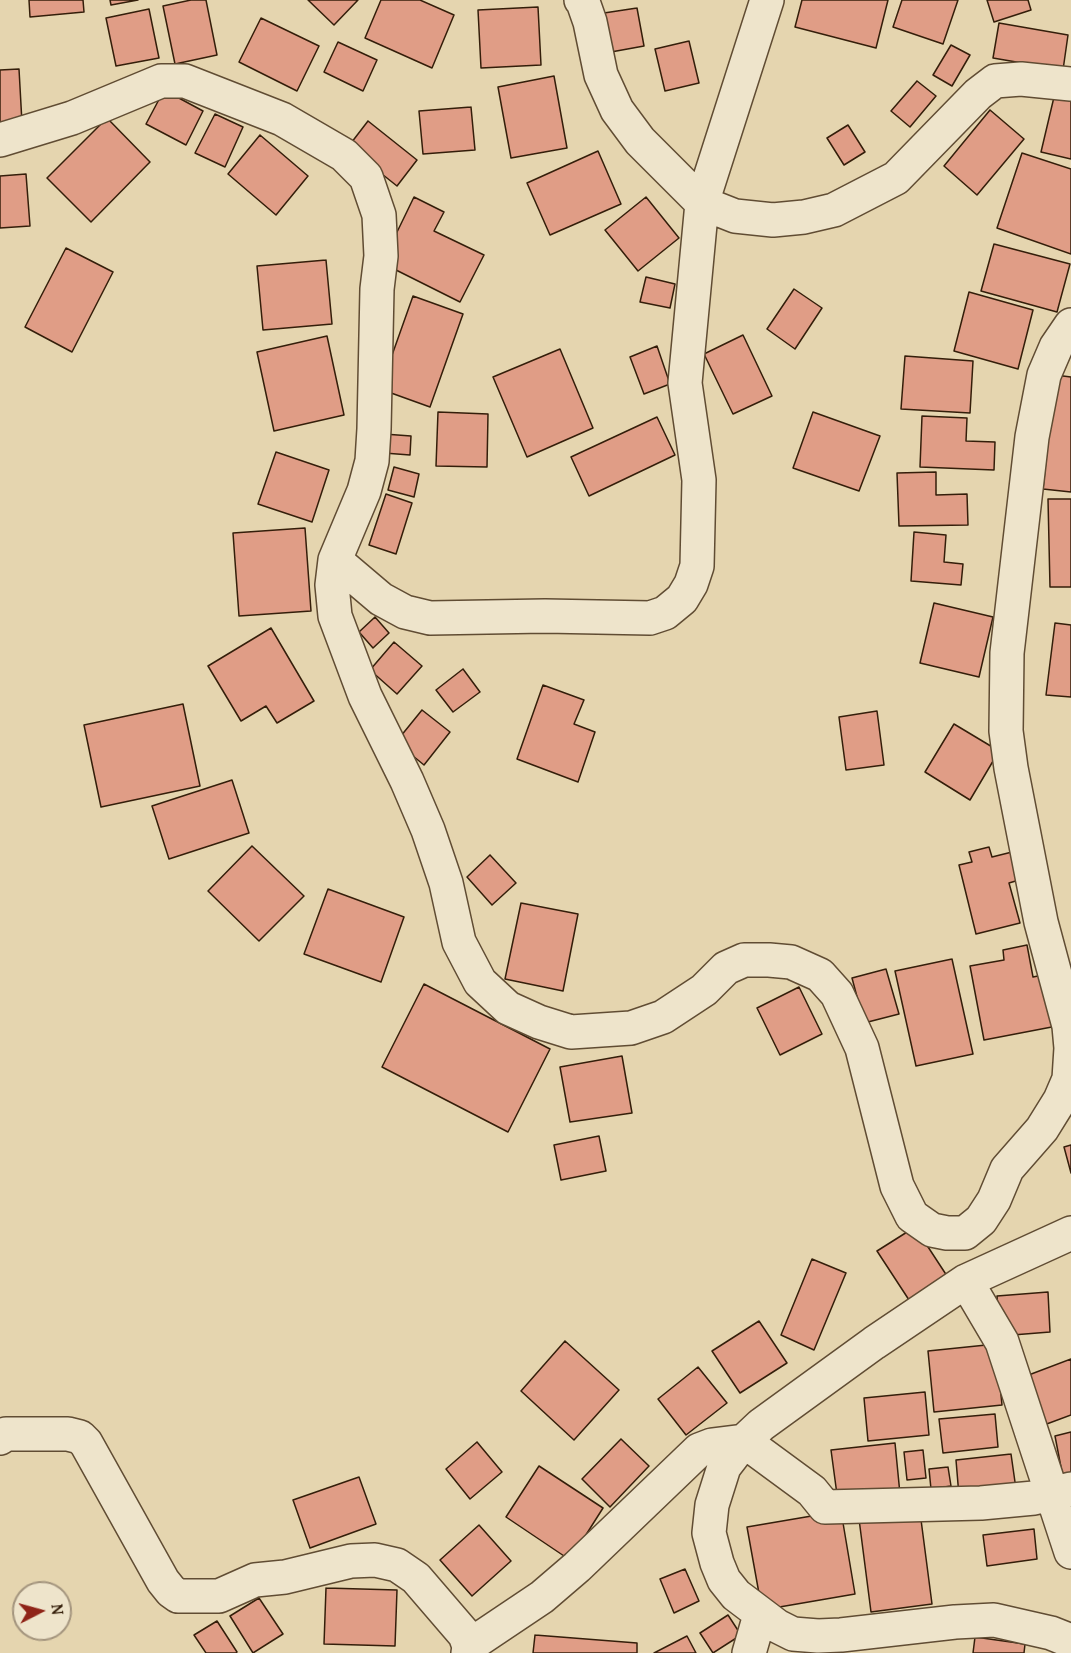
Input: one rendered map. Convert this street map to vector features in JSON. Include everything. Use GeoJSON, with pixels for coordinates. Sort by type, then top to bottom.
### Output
{"type":"FeatureCollection","features":[{"type":"Feature","properties":{"kind":"street"},"geometry":{"type":"LineString","coordinates":[[581,0],[584,2],[590,22],[601,75],[617,110],[640,141],[702,203],[735,216],[773,220],[804,217],[834,210],[896,178],[978,94],[995,81],[1021,79],[1071,84]]}},
{"type":"Feature","properties":{"kind":"street"},"geometry":{"type":"LineString","coordinates":[[335,560],[381,599],[405,612],[430,618],[544,616],[650,618],[665,612],[682,599],[691,584],[697,566],[699,480],[685,383],[702,203],[767,0]]}},
{"type":"Feature","properties":{"kind":"street"},"geometry":{"type":"LineString","coordinates":[[0,140],[72,118],[161,81],[185,81],[282,119],[344,155],[366,177],[379,215],[381,256],[377,289],[372,461],[364,491],[351,517],[335,560],[332,585],[335,616],[365,696],[403,771],[428,830],[446,883],[459,942],[480,982],[508,1008],[539,1022],[571,1032],[631,1028],[663,1017],[704,990],[726,968],[744,960],[791,962],[820,975],[837,993],[862,1048],[897,1186],[912,1216],[932,1230],[947,1233],[965,1233],[981,1221],[994,1200],[1007,1169],[1042,1129],[1060,1100],[1069,1079],[1069,1026],[1041,922],[1013,780],[1006,730],[1007,654],[1032,436],[1044,375],[1056,347],[1071,325]]}},
{"type":"Feature","properties":{"kind":"street"},"geometry":{"type":"LineString","coordinates":[[1064,1633],[994,1620],[818,1636],[793,1634],[760,1615],[736,1595],[724,1580],[709,1533],[712,1505],[724,1467],[761,1425],[874,1343],[966,1281],[1071,1233]]}},
{"type":"Feature","properties":{"kind":"street"},"geometry":{"type":"LineString","coordinates":[[966,1281],[1002,1342],[1061,1492],[1071,1552]]}},
{"type":"Feature","properties":{"kind":"street"},"geometry":{"type":"LineString","coordinates":[[0,1438],[6,1434],[68,1434],[80,1437],[163,1581],[178,1596],[219,1596],[255,1580],[285,1577],[351,1561],[375,1560],[397,1565],[416,1578],[465,1635],[468,1649],[542,1598],[699,1450],[719,1443],[744,1442],[813,1491],[825,1507],[981,1503],[1034,1498],[1061,1492]]}},
{"type":"Feature","properties":{"kind":"street"},"geometry":{"type":"LineString","coordinates":[[749,1653],[760,1615]]}},
{"type":"Feature","properties":{"kind":"building"},"geometry":{"type":"Polygon","coordinates":[[[29,0],[83,0],[84,12],[30,17],[29,0]]]}},
{"type":"Feature","properties":{"kind":"building"},"geometry":{"type":"Polygon","coordinates":[[[110,0],[138,0],[111,5],[110,0]]]}},
{"type":"Feature","properties":{"kind":"building"},"geometry":{"type":"Polygon","coordinates":[[[191,0],[206,0],[217,55],[175,64],[163,6],[191,0]]]}},
{"type":"Feature","properties":{"kind":"building"},"geometry":{"type":"Polygon","coordinates":[[[308,0],[358,0],[334,25],[308,0]]]}},
{"type":"Feature","properties":{"kind":"building"},"geometry":{"type":"Polygon","coordinates":[[[381,0],[420,0],[454,15],[432,68],[365,38],[381,0]]]}},
{"type":"Feature","properties":{"kind":"building"},"geometry":{"type":"Polygon","coordinates":[[[802,0],[888,0],[876,48],[795,27],[802,0]]]}},
{"type":"Feature","properties":{"kind":"building"},"geometry":{"type":"Polygon","coordinates":[[[902,0],[958,0],[943,44],[893,27],[902,0]]]}},
{"type":"Feature","properties":{"kind":"building"},"geometry":{"type":"Polygon","coordinates":[[[987,0],[1028,0],[1031,10],[994,22],[987,0]]]}},
{"type":"Feature","properties":{"kind":"building"},"geometry":{"type":"Polygon","coordinates":[[[538,7],[541,65],[481,68],[478,10],[538,7]]]}},
{"type":"Feature","properties":{"kind":"building"},"geometry":{"type":"Polygon","coordinates":[[[637,8],[644,46],[611,52],[604,13],[637,8]]]}},
{"type":"Feature","properties":{"kind":"building"},"geometry":{"type":"Polygon","coordinates":[[[149,9],[159,58],[116,66],[106,18],[149,9]]]}},
{"type":"Feature","properties":{"kind":"building"},"geometry":{"type":"Polygon","coordinates":[[[261,18],[319,46],[297,91],[239,62],[261,18]]]}},
{"type":"Feature","properties":{"kind":"building"},"geometry":{"type":"Polygon","coordinates":[[[999,23],[1068,35],[1063,70],[993,58],[999,23]]]}},
{"type":"Feature","properties":{"kind":"building"},"geometry":{"type":"Polygon","coordinates":[[[689,41],[699,83],[665,91],[655,49],[689,41]]]}},
{"type":"Feature","properties":{"kind":"building"},"geometry":{"type":"Polygon","coordinates":[[[338,42],[377,60],[363,91],[324,72],[338,42]]]}},
{"type":"Feature","properties":{"kind":"building"},"geometry":{"type":"Polygon","coordinates":[[[951,45],[970,55],[952,86],[933,75],[951,45]]]}},
{"type":"Feature","properties":{"kind":"building"},"geometry":{"type":"Polygon","coordinates":[[[19,69],[22,123],[0,125],[0,70],[19,69]]]}},
{"type":"Feature","properties":{"kind":"building"},"geometry":{"type":"Polygon","coordinates":[[[554,76],[567,148],[511,158],[498,87],[554,76]]]}},
{"type":"Feature","properties":{"kind":"building"},"geometry":{"type":"Polygon","coordinates":[[[917,81],[936,96],[910,127],[891,111],[917,81]]]}},
{"type":"Feature","properties":{"kind":"building"},"geometry":{"type":"Polygon","coordinates":[[[164,90],[203,111],[186,145],[146,124],[164,90]]]}},
{"type":"Feature","properties":{"kind":"building"},"geometry":{"type":"Polygon","coordinates":[[[1054,97],[1071,101],[1071,159],[1041,152],[1054,97]]]}},
{"type":"Feature","properties":{"kind":"building"},"geometry":{"type":"Polygon","coordinates":[[[471,107],[475,150],[423,154],[419,111],[471,107]]]}},
{"type":"Feature","properties":{"kind":"building"},"geometry":{"type":"Polygon","coordinates":[[[990,110],[1024,139],[977,195],[944,166],[990,110]]]}},
{"type":"Feature","properties":{"kind":"building"},"geometry":{"type":"Polygon","coordinates":[[[215,114],[243,127],[225,167],[195,153],[215,114]]]}},
{"type":"Feature","properties":{"kind":"building"},"geometry":{"type":"Polygon","coordinates":[[[107,118],[150,162],[91,222],[47,178],[107,118]]]}},
{"type":"Feature","properties":{"kind":"building"},"geometry":{"type":"Polygon","coordinates":[[[368,121],[417,160],[397,186],[348,147],[368,121]]]}},
{"type":"Feature","properties":{"kind":"building"},"geometry":{"type":"Polygon","coordinates":[[[848,125],[865,152],[844,165],[827,138],[848,125]]]}},
{"type":"Feature","properties":{"kind":"building"},"geometry":{"type":"Polygon","coordinates":[[[260,135],[308,176],[276,215],[228,174],[260,135]]]}},
{"type":"Feature","properties":{"kind":"building"},"geometry":{"type":"Polygon","coordinates":[[[598,151],[621,204],[550,235],[527,183],[598,151]]]}},
{"type":"Feature","properties":{"kind":"building"},"geometry":{"type":"Polygon","coordinates":[[[1022,153],[1071,169],[1071,254],[997,228],[1022,153]]]}},
{"type":"Feature","properties":{"kind":"building"},"geometry":{"type":"Polygon","coordinates":[[[26,174],[30,226],[0,228],[0,176],[26,174]]]}},
{"type":"Feature","properties":{"kind":"building"},"geometry":{"type":"Polygon","coordinates":[[[414,197],[444,212],[434,231],[484,255],[460,302],[382,263],[414,197]]]}},
{"type":"Feature","properties":{"kind":"building"},"geometry":{"type":"Polygon","coordinates":[[[646,197],[679,238],[638,271],[605,230],[646,197]]]}},
{"type":"Feature","properties":{"kind":"building"},"geometry":{"type":"Polygon","coordinates":[[[994,244],[1070,264],[1057,312],[981,291],[994,244]]]}},
{"type":"Feature","properties":{"kind":"building"},"geometry":{"type":"Polygon","coordinates":[[[66,248],[113,272],[72,352],[25,327],[66,248]]]}},
{"type":"Feature","properties":{"kind":"building"},"geometry":{"type":"Polygon","coordinates":[[[326,260],[332,324],[263,330],[257,266],[326,260]]]}},
{"type":"Feature","properties":{"kind":"building"},"geometry":{"type":"Polygon","coordinates":[[[646,277],[675,284],[670,308],[640,302],[646,277]]]}},
{"type":"Feature","properties":{"kind":"building"},"geometry":{"type":"Polygon","coordinates":[[[794,289],[822,308],[795,349],[767,329],[794,289]]]}},
{"type":"Feature","properties":{"kind":"building"},"geometry":{"type":"Polygon","coordinates":[[[969,292],[1033,310],[1018,369],[954,351],[969,292]]]}},
{"type":"Feature","properties":{"kind":"building"},"geometry":{"type":"Polygon","coordinates":[[[413,296],[463,314],[430,407],[380,389],[413,296]]]}},
{"type":"Feature","properties":{"kind":"building"},"geometry":{"type":"Polygon","coordinates":[[[743,335],[772,396],[733,414],[704,354],[743,335]]]}},
{"type":"Feature","properties":{"kind":"building"},"geometry":{"type":"Polygon","coordinates":[[[327,336],[344,415],[274,431],[257,352],[327,336]]]}},
{"type":"Feature","properties":{"kind":"building"},"geometry":{"type":"Polygon","coordinates":[[[657,346],[670,384],[644,394],[630,357],[657,346]]]}},
{"type":"Feature","properties":{"kind":"building"},"geometry":{"type":"Polygon","coordinates":[[[560,349],[593,428],[527,457],[493,377],[560,349]]]}},
{"type":"Feature","properties":{"kind":"building"},"geometry":{"type":"Polygon","coordinates":[[[905,356],[973,361],[970,413],[901,409],[905,356]]]}},
{"type":"Feature","properties":{"kind":"building"},"geometry":{"type":"Polygon","coordinates":[[[1055,375],[1071,377],[1071,492],[1043,489],[1055,375]]]}},
{"type":"Feature","properties":{"kind":"building"},"geometry":{"type":"Polygon","coordinates":[[[438,412],[488,414],[487,467],[436,466],[438,412]]]}},
{"type":"Feature","properties":{"kind":"building"},"geometry":{"type":"Polygon","coordinates":[[[813,412],[880,436],[859,491],[793,468],[813,412]]]}},
{"type":"Feature","properties":{"kind":"building"},"geometry":{"type":"Polygon","coordinates":[[[922,416],[967,418],[966,441],[995,442],[994,470],[920,467],[922,416]]]}},
{"type":"Feature","properties":{"kind":"building"},"geometry":{"type":"Polygon","coordinates":[[[657,417],[675,455],[589,496],[571,457],[657,417]]]}},
{"type":"Feature","properties":{"kind":"building"},"geometry":{"type":"Polygon","coordinates":[[[384,434],[411,436],[410,455],[384,453],[384,434]]]}},
{"type":"Feature","properties":{"kind":"building"},"geometry":{"type":"Polygon","coordinates":[[[276,452],[329,470],[312,522],[258,504],[276,452]]]}},
{"type":"Feature","properties":{"kind":"building"},"geometry":{"type":"Polygon","coordinates":[[[394,467],[419,474],[414,497],[388,490],[394,467]]]}},
{"type":"Feature","properties":{"kind":"building"},"geometry":{"type":"Polygon","coordinates":[[[936,472],[936,495],[967,494],[968,525],[899,526],[897,473],[936,472]]]}},
{"type":"Feature","properties":{"kind":"building"},"geometry":{"type":"Polygon","coordinates":[[[386,494],[412,503],[396,554],[369,545],[386,494]]]}},
{"type":"Feature","properties":{"kind":"building"},"geometry":{"type":"Polygon","coordinates":[[[1048,499],[1071,499],[1071,587],[1050,587],[1048,499]]]}},
{"type":"Feature","properties":{"kind":"building"},"geometry":{"type":"Polygon","coordinates":[[[305,528],[311,611],[239,616],[233,533],[305,528]]]}},
{"type":"Feature","properties":{"kind":"building"},"geometry":{"type":"Polygon","coordinates":[[[914,532],[946,535],[944,562],[963,564],[961,585],[911,581],[914,532]]]}},
{"type":"Feature","properties":{"kind":"building"},"geometry":{"type":"Polygon","coordinates":[[[934,603],[993,617],[979,677],[920,663],[934,603]]]}},
{"type":"Feature","properties":{"kind":"building"},"geometry":{"type":"Polygon","coordinates":[[[375,617],[389,633],[373,648],[359,632],[375,617]]]}},
{"type":"Feature","properties":{"kind":"building"},"geometry":{"type":"Polygon","coordinates":[[[1055,623],[1071,625],[1071,697],[1046,695],[1055,623]]]}},
{"type":"Feature","properties":{"kind":"building"},"geometry":{"type":"Polygon","coordinates":[[[271,628],[314,701],[277,723],[266,706],[241,721],[208,666],[271,628]]]}},
{"type":"Feature","properties":{"kind":"building"},"geometry":{"type":"Polygon","coordinates":[[[394,642],[422,666],[397,694],[370,670],[394,642]]]}},
{"type":"Feature","properties":{"kind":"building"},"geometry":{"type":"Polygon","coordinates":[[[463,669],[480,692],[453,712],[436,690],[463,669]]]}},
{"type":"Feature","properties":{"kind":"building"},"geometry":{"type":"Polygon","coordinates":[[[543,685],[584,700],[574,724],[595,732],[578,782],[517,759],[543,685]]]}},
{"type":"Feature","properties":{"kind":"building"},"geometry":{"type":"Polygon","coordinates":[[[183,704],[200,786],[101,807],[84,725],[183,704]]]}},
{"type":"Feature","properties":{"kind":"building"},"geometry":{"type":"Polygon","coordinates":[[[422,710],[450,732],[424,765],[396,742],[422,710]]]}},
{"type":"Feature","properties":{"kind":"building"},"geometry":{"type":"Polygon","coordinates":[[[877,711],[884,765],[846,770],[839,717],[877,711]]]}},
{"type":"Feature","properties":{"kind":"building"},"geometry":{"type":"Polygon","coordinates":[[[954,724],[999,751],[970,800],[925,772],[954,724]]]}},
{"type":"Feature","properties":{"kind":"building"},"geometry":{"type":"Polygon","coordinates":[[[232,780],[249,833],[169,859],[152,806],[232,780]]]}},
{"type":"Feature","properties":{"kind":"building"},"geometry":{"type":"Polygon","coordinates":[[[252,846],[304,896],[259,941],[208,891],[252,846]]]}},
{"type":"Feature","properties":{"kind":"building"},"geometry":{"type":"Polygon","coordinates":[[[989,847],[992,857],[1012,852],[1019,880],[1009,883],[1020,923],[976,934],[959,865],[972,862],[969,852],[989,847]]]}},
{"type":"Feature","properties":{"kind":"building"},"geometry":{"type":"Polygon","coordinates":[[[490,855],[516,883],[492,905],[467,877],[490,855]]]}},
{"type":"Feature","properties":{"kind":"building"},"geometry":{"type":"Polygon","coordinates":[[[328,889],[404,917],[381,982],[304,954],[328,889]]]}},
{"type":"Feature","properties":{"kind":"building"},"geometry":{"type":"Polygon","coordinates":[[[521,903],[578,914],[563,991],[505,979],[521,903]]]}},
{"type":"Feature","properties":{"kind":"building"},"geometry":{"type":"Polygon","coordinates":[[[1027,945],[1033,977],[1048,974],[1057,1026],[984,1040],[970,966],[1004,960],[1003,950],[1027,945]]]}},
{"type":"Feature","properties":{"kind":"building"},"geometry":{"type":"Polygon","coordinates":[[[952,959],[973,1054],[916,1066],[895,971],[952,959]]]}},
{"type":"Feature","properties":{"kind":"building"},"geometry":{"type":"Polygon","coordinates":[[[886,969],[899,1014],[864,1023],[852,978],[886,969]]]}},
{"type":"Feature","properties":{"kind":"building"},"geometry":{"type":"Polygon","coordinates":[[[424,984],[550,1049],[508,1132],[382,1067],[424,984]]]}},
{"type":"Feature","properties":{"kind":"building"},"geometry":{"type":"Polygon","coordinates":[[[799,987],[822,1034],[780,1055],[757,1008],[799,987]]]}},
{"type":"Feature","properties":{"kind":"building"},"geometry":{"type":"Polygon","coordinates":[[[622,1056],[632,1113],[570,1122],[560,1067],[622,1056]]]}},
{"type":"Feature","properties":{"kind":"building"},"geometry":{"type":"Polygon","coordinates":[[[599,1136],[606,1171],[561,1180],[554,1145],[599,1136]]]}},
{"type":"Feature","properties":{"kind":"building"},"geometry":{"type":"Polygon","coordinates":[[[1071,1145],[1071,1173],[1064,1147],[1071,1145]]]}},
{"type":"Feature","properties":{"kind":"building"},"geometry":{"type":"Polygon","coordinates":[[[915,1227],[949,1279],[911,1303],[877,1251],[915,1227]]]}},
{"type":"Feature","properties":{"kind":"building"},"geometry":{"type":"Polygon","coordinates":[[[812,1259],[846,1273],[814,1350],[781,1335],[812,1259]]]}},
{"type":"Feature","properties":{"kind":"building"},"geometry":{"type":"Polygon","coordinates":[[[1048,1292],[1050,1332],[1000,1336],[997,1296],[1048,1292]]]}},
{"type":"Feature","properties":{"kind":"building"},"geometry":{"type":"Polygon","coordinates":[[[759,1321],[787,1363],[740,1393],[712,1351],[759,1321]]]}},
{"type":"Feature","properties":{"kind":"building"},"geometry":{"type":"Polygon","coordinates":[[[565,1341],[619,1390],[574,1440],[521,1391],[565,1341]]]}},
{"type":"Feature","properties":{"kind":"building"},"geometry":{"type":"Polygon","coordinates":[[[996,1344],[1002,1405],[934,1412],[928,1351],[996,1344]]]}},
{"type":"Feature","properties":{"kind":"building"},"geometry":{"type":"Polygon","coordinates":[[[1071,1359],[1071,1415],[1044,1425],[1026,1376],[1071,1359]]]}},
{"type":"Feature","properties":{"kind":"building"},"geometry":{"type":"Polygon","coordinates":[[[698,1367],[727,1403],[686,1435],[658,1399],[698,1367]]]}},
{"type":"Feature","properties":{"kind":"building"},"geometry":{"type":"Polygon","coordinates":[[[925,1392],[929,1435],[868,1441],[864,1398],[925,1392]]]}},
{"type":"Feature","properties":{"kind":"building"},"geometry":{"type":"Polygon","coordinates":[[[995,1414],[998,1447],[943,1453],[939,1419],[995,1414]]]}},
{"type":"Feature","properties":{"kind":"building"},"geometry":{"type":"Polygon","coordinates":[[[1071,1432],[1071,1481],[1064,1483],[1055,1436],[1071,1432]]]}},
{"type":"Feature","properties":{"kind":"building"},"geometry":{"type":"Polygon","coordinates":[[[621,1439],[649,1466],[610,1507],[582,1479],[621,1439]]]}},
{"type":"Feature","properties":{"kind":"building"},"geometry":{"type":"Polygon","coordinates":[[[477,1442],[502,1472],[470,1499],[446,1469],[477,1442]]]}},
{"type":"Feature","properties":{"kind":"building"},"geometry":{"type":"Polygon","coordinates":[[[895,1443],[900,1494],[838,1502],[831,1450],[895,1443]]]}},
{"type":"Feature","properties":{"kind":"building"},"geometry":{"type":"Polygon","coordinates":[[[923,1450],[926,1478],[907,1480],[904,1452],[923,1450]]]}},
{"type":"Feature","properties":{"kind":"building"},"geometry":{"type":"Polygon","coordinates":[[[1011,1454],[1016,1489],[959,1496],[956,1460],[1011,1454]]]}},
{"type":"Feature","properties":{"kind":"building"},"geometry":{"type":"Polygon","coordinates":[[[539,1466],[603,1508],[570,1560],[506,1517],[539,1466]]]}},
{"type":"Feature","properties":{"kind":"building"},"geometry":{"type":"Polygon","coordinates":[[[948,1467],[951,1486],[931,1489],[929,1469],[948,1467]]]}},
{"type":"Feature","properties":{"kind":"building"},"geometry":{"type":"Polygon","coordinates":[[[359,1477],[376,1524],[310,1548],[293,1500],[359,1477]]]}},
{"type":"Feature","properties":{"kind":"building"},"geometry":{"type":"Polygon","coordinates":[[[841,1511],[855,1594],[762,1610],[747,1527],[841,1511]]]}},
{"type":"Feature","properties":{"kind":"building"},"geometry":{"type":"Polygon","coordinates":[[[920,1512],[932,1604],[871,1612],[859,1519],[920,1512]]]}},
{"type":"Feature","properties":{"kind":"building"},"geometry":{"type":"Polygon","coordinates":[[[479,1525],[511,1561],[472,1596],[440,1560],[479,1525]]]}},
{"type":"Feature","properties":{"kind":"building"},"geometry":{"type":"Polygon","coordinates":[[[1034,1529],[1037,1559],[987,1566],[983,1535],[1034,1529]]]}},
{"type":"Feature","properties":{"kind":"building"},"geometry":{"type":"Polygon","coordinates":[[[685,1569],[699,1601],[674,1613],[660,1579],[685,1569]]]}},
{"type":"Feature","properties":{"kind":"building"},"geometry":{"type":"Polygon","coordinates":[[[326,1588],[397,1590],[395,1646],[324,1644],[326,1588]]]}},
{"type":"Feature","properties":{"kind":"building"},"geometry":{"type":"Polygon","coordinates":[[[259,1598],[283,1634],[253,1653],[230,1616],[259,1598]]]}},
{"type":"Feature","properties":{"kind":"building"},"geometry":{"type":"Polygon","coordinates":[[[728,1615],[741,1635],[713,1653],[700,1633],[728,1615]]]}},
{"type":"Feature","properties":{"kind":"building"},"geometry":{"type":"Polygon","coordinates":[[[217,1621],[236,1653],[206,1653],[194,1635],[217,1621]]]}},
{"type":"Feature","properties":{"kind":"building"},"geometry":{"type":"Polygon","coordinates":[[[535,1635],[637,1643],[637,1653],[533,1653],[535,1635]]]}},
{"type":"Feature","properties":{"kind":"building"},"geometry":{"type":"Polygon","coordinates":[[[687,1636],[696,1653],[654,1653],[687,1636]]]}},
{"type":"Feature","properties":{"kind":"building"},"geometry":{"type":"Polygon","coordinates":[[[975,1637],[1025,1644],[1024,1653],[973,1653],[975,1637]]]}}]}
